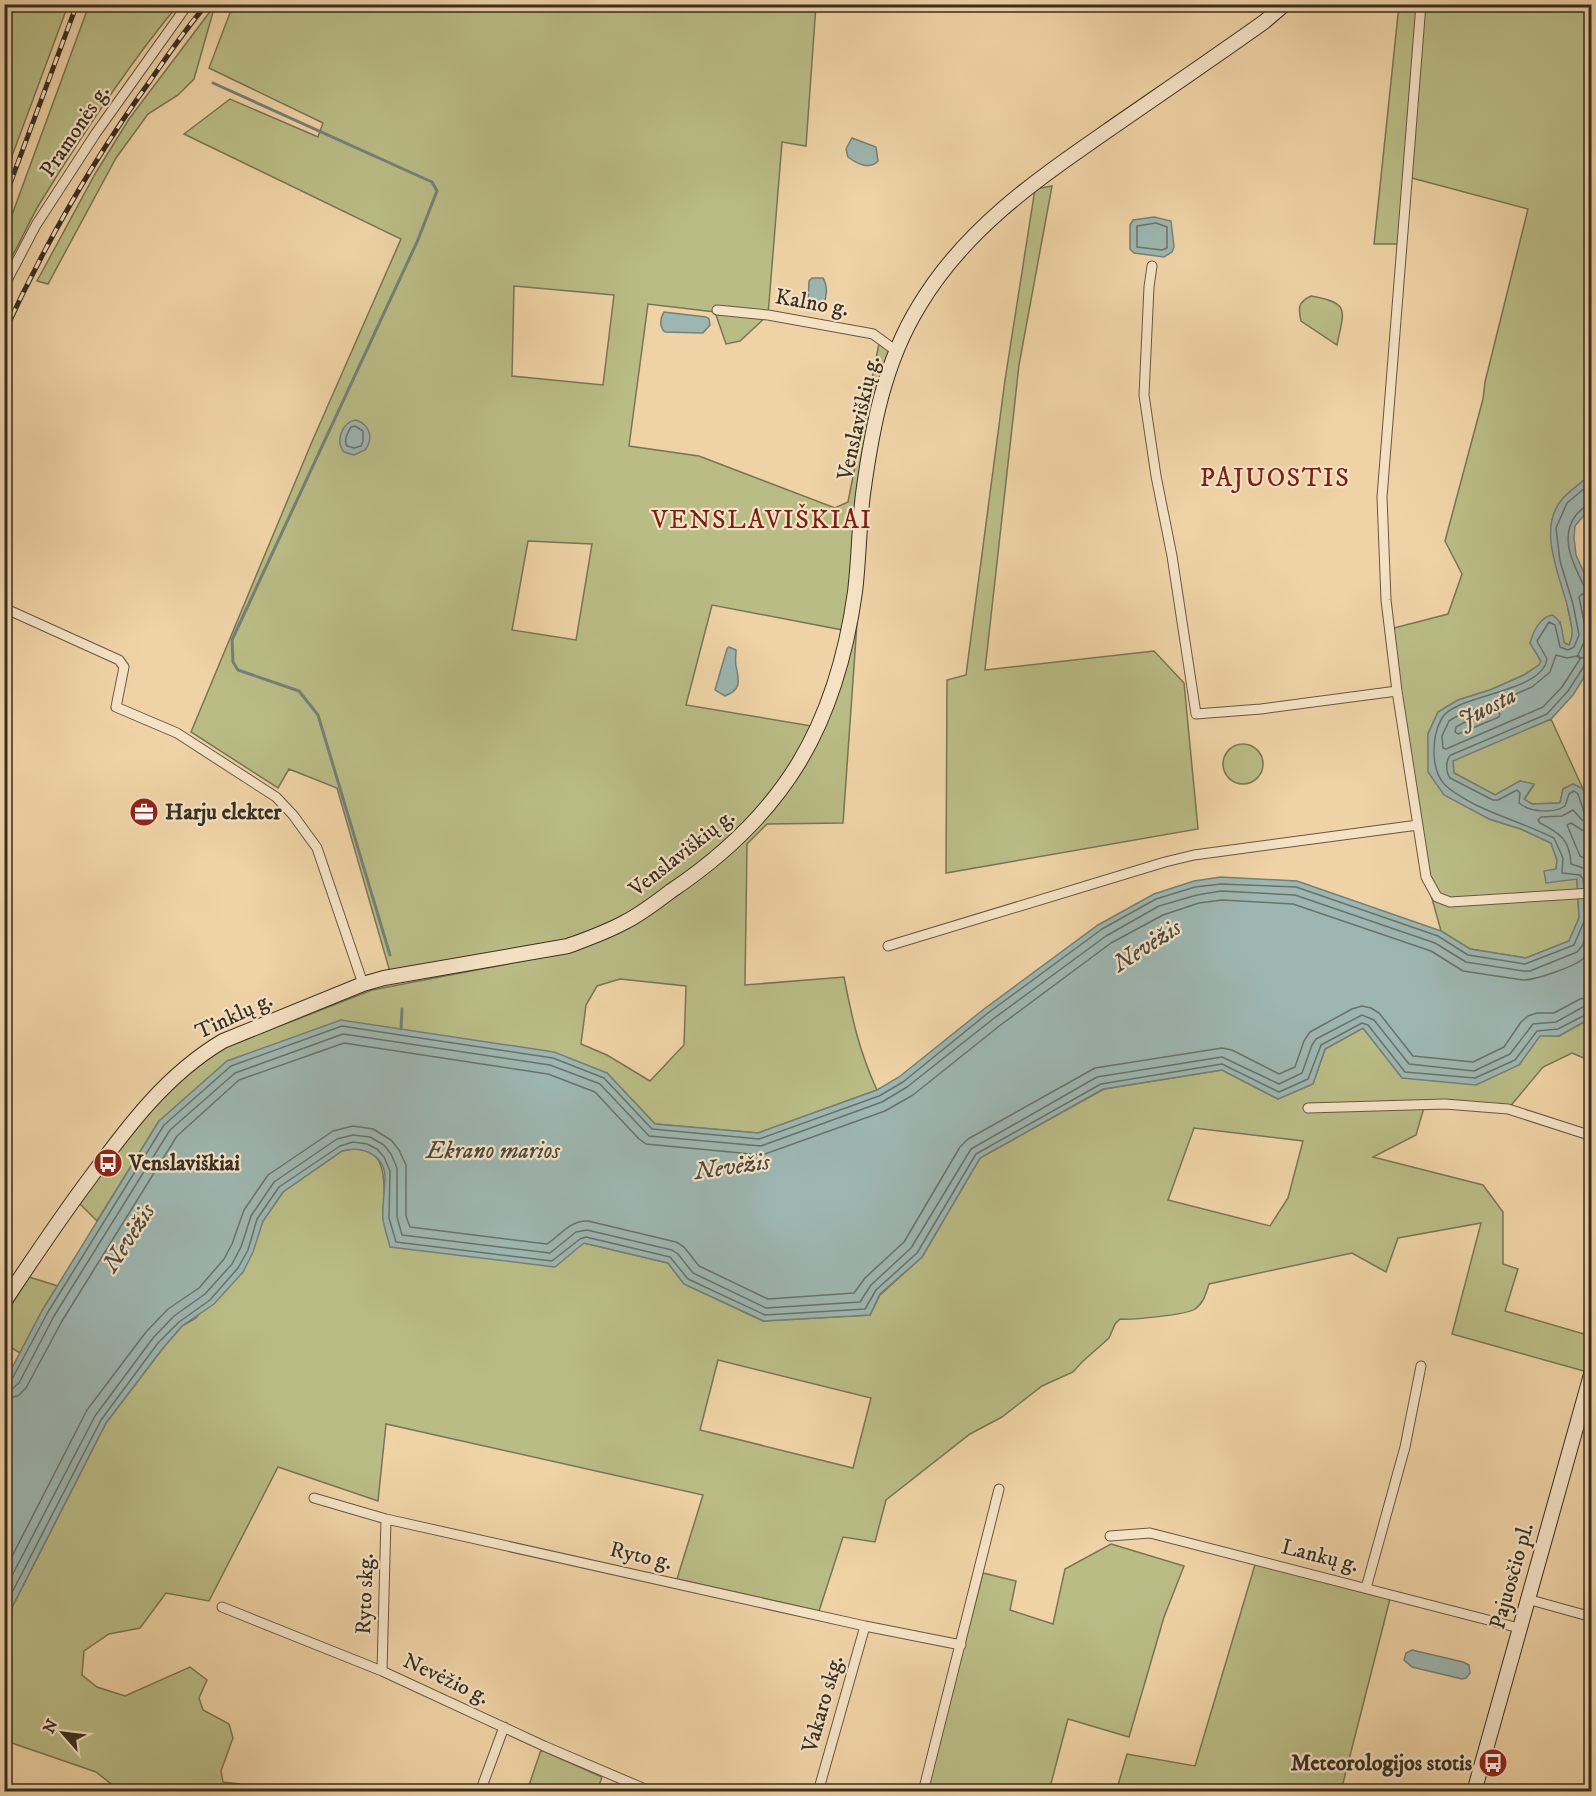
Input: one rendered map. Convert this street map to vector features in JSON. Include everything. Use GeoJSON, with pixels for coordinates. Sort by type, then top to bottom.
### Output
{"type":"FeatureCollection","features":[{"type":"Feature","properties":{"kind":"main road","name":"Venslaviškių g."},"geometry":{"type":"LineString","coordinates":[[522,955],[568,946],[626,922],[718,856],[754,823],[796,769],[829,701],[844,650],[855,591],[863,495],[882,392],[896,350],[917,308],[955,254],[977,230],[1043,177],[1255,29],[1285,4]]}},
{"type":"Feature","properties":{"kind":"main road","name":"Tinklų g."},"geometry":{"type":"LineString","coordinates":[[4,1302],[105,1157],[135,1118],[172,1078],[204,1052],[223,1041],[363,984],[393,976],[522,955]]}},
{"type":"Feature","properties":{"kind":"main road","name":"Pajuosčio pl."},"geometry":{"type":"LineString","coordinates":[[1474,1791],[1527,1599],[1589,1389],[1592,1371]]}},
{"type":"Feature","properties":{"kind":"street","name":"Pramonės g."},"geometry":{"type":"LineString","coordinates":[[4,286],[36,225],[96,132],[188,4]]}},
{"type":"Feature","properties":{"kind":"street"},"geometry":{"type":"LineString","coordinates":[[1421,4],[1382,497],[1386,600],[1397,691],[1426,877],[1437,897],[1450,902],[1592,892]]}},
{"type":"Feature","properties":{"kind":"street"},"geometry":{"type":"LineString","coordinates":[[1152,266],[1144,395],[1196,714],[1261,709],[1397,691]]}},
{"type":"Feature","properties":{"kind":"street","name":"Kalno g."},"geometry":{"type":"LineString","coordinates":[[717,310],[768,315],[873,334],[896,350]]}},
{"type":"Feature","properties":{"kind":"street"},"geometry":{"type":"LineString","coordinates":[[4,608],[119,660],[124,667],[116,707],[177,733],[276,797],[293,814],[317,848],[363,984]]}},
{"type":"Feature","properties":{"kind":"street"},"geometry":{"type":"LineString","coordinates":[[888,946],[1194,855],[1418,825]]}},
{"type":"Feature","properties":{"kind":"street"},"geometry":{"type":"LineString","coordinates":[[1308,1108],[1445,1104],[1508,1109],[1592,1136]]}},
{"type":"Feature","properties":{"kind":"street"},"geometry":{"type":"LineString","coordinates":[[1366,1588],[1405,1447],[1421,1366]]}},
{"type":"Feature","properties":{"kind":"street"},"geometry":{"type":"LineString","coordinates":[[923,1791],[999,1489]]}},
{"type":"Feature","properties":{"kind":"street","name":"Ryto g."},"geometry":{"type":"LineString","coordinates":[[314,1498],[386,1519],[865,1626],[961,1645]]}},
{"type":"Feature","properties":{"kind":"street","name":"Ryto skg."},"geometry":{"type":"LineString","coordinates":[[382,1671],[386,1519]]}},
{"type":"Feature","properties":{"kind":"street","name":"Lankų g."},"geometry":{"type":"LineString","coordinates":[[1110,1536],[1150,1533],[1519,1628]]}},
{"type":"Feature","properties":{"kind":"street"},"geometry":{"type":"LineString","coordinates":[[1527,1599],[1592,1617]]}},
{"type":"Feature","properties":{"kind":"street","name":"Nevėžio g."},"geometry":{"type":"LineString","coordinates":[[222,1607],[382,1671],[605,1773],[652,1791]]}},
{"type":"Feature","properties":{"kind":"street","name":"Vakaro skg."},"geometry":{"type":"LineString","coordinates":[[818,1791],[865,1626]]}},
{"type":"Feature","properties":{"kind":"street"},"geometry":{"type":"LineString","coordinates":[[480,1791],[504,1727]]}},
{"type":"Feature","properties":{"kind":"green space"},"geometry":{"type":"Polygon","coordinates":[[[4,5],[68,5],[5,175],[4,5]]]}},
{"type":"Feature","properties":{"kind":"green space"},"geometry":{"type":"Polygon","coordinates":[[[89,5],[124,5],[131,11],[139,5],[178,5],[141,52],[89,127],[40,203],[5,267],[5,234],[89,5]]]}},
{"type":"Feature","properties":{"kind":"green space"},"geometry":{"type":"Polygon","coordinates":[[[215,5],[194,79],[178,95],[148,114],[116,158],[48,284],[37,281],[95,174],[129,119],[215,5]]]}},
{"type":"Feature","properties":{"kind":"green space"},"geometry":{"type":"Polygon","coordinates":[[[233,5],[816,5],[806,146],[782,142],[768,315],[740,341],[726,344],[715,312],[648,304],[629,446],[699,456],[835,508],[848,502],[880,338],[895,350],[882,392],[848,631],[712,605],[686,705],[818,727],[808,749],[718,856],[593,937],[390,972],[337,788],[289,769],[278,788],[191,732],[311,444],[401,239],[184,134],[230,99],[318,137],[323,123],[209,68],[233,5]],[[514,286],[512,376],[603,385],[614,295],[514,286]],[[528,541],[512,630],[576,640],[592,544],[528,541]]]}},
{"type":"Feature","properties":{"kind":"green space"},"geometry":{"type":"Polygon","coordinates":[[[1399,5],[1591,5],[1591,474],[1562,500],[1567,605],[1574,636],[1569,645],[1564,643],[1560,622],[1530,643],[1541,661],[1539,665],[1524,675],[1490,690],[1458,700],[1438,712],[1428,734],[1429,772],[1489,819],[1521,829],[1551,843],[1557,860],[1556,869],[1577,879],[1579,918],[1569,941],[1526,958],[1470,949],[1441,931],[1426,877],[1390,629],[1448,614],[1462,574],[1445,541],[1483,399],[1485,382],[1528,209],[1408,177],[1402,244],[1374,244],[1399,5]]]}},
{"type":"Feature","properties":{"kind":"green space"},"geometry":{"type":"Polygon","coordinates":[[[1052,186],[1019,365],[985,670],[1154,651],[1184,683],[1198,829],[946,873],[947,680],[966,675],[1005,380],[1035,189],[1052,186]]]}},
{"type":"Feature","properties":{"kind":"green space"},"geometry":{"type":"Polygon","coordinates":[[[1311,296],[1333,302],[1342,310],[1342,324],[1337,345],[1301,321],[1300,306],[1311,296]]]}},
{"type":"Feature","properties":{"kind":"green space"},"geometry":{"type":"Polygon","coordinates":[[[858,609],[843,823],[767,824],[747,844],[745,985],[844,977],[865,1062],[877,1090],[758,1133],[655,1124],[607,1073],[159,1121],[97,1221],[79,1203],[138,1124],[175,1084],[191,1070],[226,1047],[372,990],[564,953],[635,923],[705,874],[795,779],[858,609]],[[620,979],[597,986],[586,1005],[581,1044],[607,1055],[650,1081],[684,1045],[686,986],[620,979]]]}},
{"type":"Feature","properties":{"kind":"green space"},"geometry":{"type":"Polygon","coordinates":[[[1551,719],[1583,789],[1573,784],[1563,789],[1560,803],[1532,804],[1524,800],[1534,785],[1520,781],[1495,795],[1454,773],[1453,760],[1551,719]]]}},
{"type":"Feature","properties":{"kind":"green space"},"geometry":{"type":"Polygon","coordinates":[[[1243,744],[1251,745],[1257,750],[1262,756],[1262,772],[1257,778],[1251,783],[1243,784],[1235,783],[1229,778],[1224,772],[1223,764],[1224,756],[1229,750],[1235,745],[1243,744]]]}},
{"type":"Feature","properties":{"kind":"green space"},"geometry":{"type":"Polygon","coordinates":[[[1591,1018],[1591,1061],[1572,1053],[1543,1067],[1508,1109],[1425,1104],[1416,1135],[1373,1157],[1483,1185],[1503,1212],[1503,1264],[1518,1269],[1505,1311],[1591,1336],[1591,1373],[1452,1334],[1481,1223],[1398,1238],[1386,1272],[1352,1253],[1209,1284],[1201,1304],[1190,1311],[1159,1317],[1120,1319],[1115,1324],[1109,1338],[1073,1372],[1042,1386],[1002,1417],[970,1434],[886,1500],[875,1542],[843,1537],[819,1611],[677,1579],[703,1495],[386,1424],[378,1501],[278,1467],[209,1601],[166,1593],[140,1628],[109,1634],[84,1651],[82,1675],[97,1687],[125,1696],[190,1667],[207,1680],[199,1698],[203,1710],[229,1724],[233,1738],[221,1771],[223,1782],[240,1784],[254,1791],[120,1791],[96,1772],[12,1743],[5,1737],[5,1621],[106,1423],[163,1348],[182,1326],[196,1318],[258,1235],[263,1221],[283,1192],[342,1151],[358,1149],[370,1152],[377,1158],[384,1180],[383,1219],[584,1243],[668,1263],[684,1284],[763,1321],[870,1315],[880,1295],[922,1257],[980,1158],[1104,1089],[1222,1070],[1278,1099],[1313,1084],[1325,1049],[1363,1028],[1402,1077],[1519,1065],[1540,1035],[1559,1036],[1591,1018]],[[1194,1128],[1168,1200],[1270,1226],[1288,1198],[1303,1141],[1194,1128]],[[718,1360],[700,1430],[853,1468],[871,1398],[718,1360]]]}},
{"type":"Feature","properties":{"kind":"green space"},"geometry":{"type":"Polygon","coordinates":[[[29,1277],[58,1286],[20,1353],[5,1344],[5,1315],[29,1277]]]}},
{"type":"Feature","properties":{"kind":"green space"},"geometry":{"type":"Polygon","coordinates":[[[1111,1544],[1184,1566],[1164,1617],[1129,1737],[1068,1719],[1049,1791],[926,1792],[983,1573],[1016,1581],[1010,1610],[1053,1624],[1065,1569],[1111,1544]]]}},
{"type":"Feature","properties":{"kind":"green space"},"geometry":{"type":"Polygon","coordinates":[[[1257,1558],[1390,1599],[1341,1791],[1116,1792],[1127,1754],[1195,1766],[1257,1558]]]}},
{"type":"Feature","properties":{"kind":"green space"},"geometry":{"type":"Polygon","coordinates":[[[541,1750],[602,1777],[597,1791],[527,1791],[541,1750]]]}},
{"type":"Feature","properties":{"kind":"water"},"geometry":{"type":"Polygon","coordinates":[[[852,138],[876,147],[878,161],[875,164],[867,166],[859,164],[848,157],[846,149],[852,138]]]}},
{"type":"Feature","properties":{"kind":"water"},"geometry":{"type":"Polygon","coordinates":[[[1154,217],[1171,221],[1174,247],[1172,252],[1164,257],[1134,253],[1130,249],[1130,225],[1133,220],[1154,217]]]}},
{"type":"Feature","properties":{"kind":"water"},"geometry":{"type":"Polygon","coordinates":[[[812,278],[823,278],[825,281],[826,292],[823,306],[810,304],[808,301],[809,281],[812,278]]]}},
{"type":"Feature","properties":{"kind":"water"},"geometry":{"type":"Polygon","coordinates":[[[664,312],[706,317],[710,325],[703,333],[665,332],[661,322],[664,312]]]}},
{"type":"Feature","properties":{"kind":"water"},"geometry":{"type":"Polygon","coordinates":[[[356,420],[365,425],[370,437],[365,450],[354,455],[344,452],[340,438],[347,424],[356,420]]]}},
{"type":"Feature","properties":{"kind":"water","name":"Ekrano marios"},"geometry":{"type":"Polygon","coordinates":[[[1591,474],[1591,509],[1575,526],[1574,538],[1576,555],[1591,588],[1591,666],[1573,695],[1551,719],[1453,761],[1454,773],[1495,795],[1520,781],[1534,784],[1524,799],[1532,804],[1560,803],[1563,789],[1573,784],[1583,789],[1592,818],[1591,1018],[1559,1036],[1540,1036],[1519,1065],[1476,1085],[1402,1078],[1363,1028],[1325,1049],[1313,1084],[1278,1099],[1222,1070],[1103,1089],[980,1158],[922,1257],[880,1294],[870,1315],[764,1321],[684,1284],[668,1263],[584,1243],[555,1267],[390,1247],[383,1219],[385,1176],[380,1162],[370,1153],[356,1150],[342,1151],[283,1192],[263,1221],[253,1252],[243,1272],[214,1304],[182,1326],[106,1423],[5,1621],[5,1381],[43,1309],[159,1121],[227,1061],[341,1020],[554,1052],[607,1073],[655,1124],[758,1133],[877,1090],[899,1077],[984,1009],[1098,925],[1154,894],[1194,881],[1221,877],[1297,881],[1441,931],[1470,949],[1526,958],[1569,941],[1579,918],[1577,879],[1546,883],[1544,871],[1556,869],[1557,860],[1551,843],[1521,829],[1489,819],[1444,795],[1428,772],[1428,734],[1438,712],[1458,700],[1490,690],[1524,675],[1539,665],[1541,661],[1530,643],[1535,630],[1548,616],[1556,617],[1561,627],[1564,643],[1569,645],[1572,637],[1571,625],[1553,554],[1551,524],[1555,510],[1563,498],[1591,474]]]}},
{"type":"Feature","properties":{"kind":"water"},"geometry":{"type":"Polygon","coordinates":[[[729,647],[736,650],[738,684],[725,696],[715,690],[729,647]]]}},
{"type":"Feature","properties":{"kind":"water"},"geometry":{"type":"Polygon","coordinates":[[[1412,1650],[1463,1662],[1469,1665],[1470,1673],[1462,1679],[1412,1667],[1404,1660],[1406,1653],[1412,1650]]]}},
{"type":"Feature","properties":{"kind":"waterway"},"geometry":{"type":"LineString","coordinates":[[213,83],[432,182],[437,191],[417,242],[232,640],[233,662],[238,670],[299,691],[318,715],[390,955]]}},
{"type":"Feature","properties":{"kind":"waterway"},"geometry":{"type":"LineString","coordinates":[[401,1029],[402,1009]]}},
{"type":"Feature","properties":{"kind":"railway"},"geometry":{"type":"LineString","coordinates":[[4,200],[77,4]]}},
{"type":"Feature","properties":{"kind":"railway"},"geometry":{"type":"LineString","coordinates":[[4,333],[53,235],[109,141],[170,52],[207,4]]}},
{"type":"Feature","properties":{"kind":"place","name":"Harju elekter"},"geometry":{"type":"Point","coordinates":[144,812]}},
{"type":"Feature","properties":{"kind":"place","name":"Venslaviškiai"},"geometry":{"type":"Point","coordinates":[108,1163]}},
{"type":"Feature","properties":{"kind":"place","name":"Meteorologijos stotis"},"geometry":{"type":"Point","coordinates":[1493,1763]}},
{"type":"Feature","properties":{"kind":"district","name":"PAJUOSTIS"},"geometry":{"type":"Point","coordinates":[1275,478]}},
{"type":"Feature","properties":{"kind":"district","name":"VENSLAVIŠKIAI"},"geometry":{"type":"Point","coordinates":[762,520]}},
{"type":"Feature","properties":{"kind":"water label","name":"Juosta"},"geometry":{"type":"Point","coordinates":[1487,708]}},
{"type":"Feature","properties":{"kind":"water label","name":"Nevėžis"},"geometry":{"type":"Point","coordinates":[1147,946]}},
{"type":"Feature","properties":{"kind":"water label","name":"Nevėžis"},"geometry":{"type":"Point","coordinates":[732,1167]}},
{"type":"Feature","properties":{"kind":"water label","name":"Nevėžis"},"geometry":{"type":"Point","coordinates":[129,1238]}}]}
